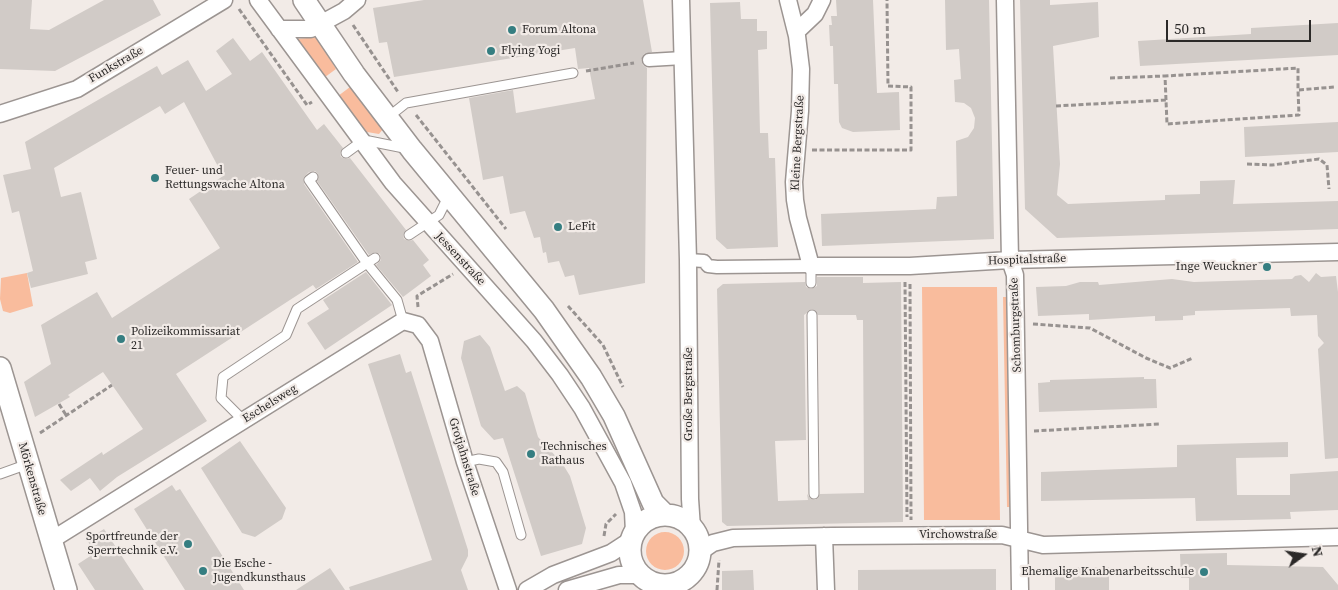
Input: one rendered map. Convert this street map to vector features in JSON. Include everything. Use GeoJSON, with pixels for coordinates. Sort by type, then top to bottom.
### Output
{"type":"FeatureCollection","features":[{"type":"Feature","properties":{"kind":"street","name":"Funkstraße"},"geometry":{"type":"LineString","coordinates":[[0,114],[76,88],[224,0]]}},
{"type":"Feature","properties":{"kind":"street","name":"Jessenstraße"},"geometry":{"type":"LineString","coordinates":[[258,0],[361,142],[428,224],[534,341],[582,408],[622,484],[633,512],[632,536]]}},
{"type":"Feature","properties":{"kind":"street"},"geometry":{"type":"LineString","coordinates":[[304,0],[387,118],[448,197],[544,310],[591,377],[614,416],[652,502],[665,515]]}},
{"type":"Feature","properties":{"kind":"street"},"geometry":{"type":"LineString","coordinates":[[279,29],[311,29],[344,11],[358,0]]}},
{"type":"Feature","properties":{"kind":"street","name":"Große Bergstraße"},"geometry":{"type":"LineString","coordinates":[[681,0],[684,58],[690,499],[692,528]]}},
{"type":"Feature","properties":{"kind":"street","name":"Kleine Bergstraße"},"geometry":{"type":"LineString","coordinates":[[788,0],[796,32],[801,69],[794,182],[795,200],[811,266]]}},
{"type":"Feature","properties":{"kind":"street"},"geometry":{"type":"LineString","coordinates":[[796,32],[815,14],[822,0]]}},
{"type":"Feature","properties":{"kind":"street","name":"Schomburgstraße"},"geometry":{"type":"LineString","coordinates":[[1006,0],[1010,260],[1016,275],[1020,590]]}},
{"type":"Feature","properties":{"kind":"street"},"geometry":{"type":"LineString","coordinates":[[649,60],[684,58]]}},
{"type":"Feature","properties":{"kind":"street","name":"Hospitalstraße"},"geometry":{"type":"LineString","coordinates":[[688,260],[704,261],[708,266],[910,266],[1010,260],[1338,252]]}},
{"type":"Feature","properties":{"kind":"street","name":"Eschelsweg"},"geometry":{"type":"LineString","coordinates":[[50,542],[243,420],[411,323]]}},
{"type":"Feature","properties":{"kind":"street","name":"Grotjahnstraße"},"geometry":{"type":"LineString","coordinates":[[411,323],[430,341],[465,462],[508,590]]}},
{"type":"Feature","properties":{"kind":"street","name":"Mörkenstraße"},"geometry":{"type":"LineString","coordinates":[[0,368],[50,542],[66,590]]}},
{"type":"Feature","properties":{"kind":"street"},"geometry":{"type":"LineString","coordinates":[[527,590],[553,574],[611,553],[632,536],[647,520],[665,515],[678,518],[692,528],[698,538],[700,552],[689,582],[665,586],[651,583],[639,575],[630,559],[632,536]]}},
{"type":"Feature","properties":{"kind":"street"},"geometry":{"type":"LineString","coordinates":[[818,532],[826,590]]}},
{"type":"Feature","properties":{"kind":"street","name":"Virchowstraße"},"geometry":{"type":"LineString","coordinates":[[700,552],[713,543],[733,538],[818,532],[911,536],[1002,535],[1044,545],[1338,537]]}},
{"type":"Feature","properties":{"kind":"street"},"geometry":{"type":"LineString","coordinates":[[567,590],[610,576],[639,575]]}},
{"type":"Feature","properties":{"kind":"lane"},"geometry":{"type":"LineString","coordinates":[[387,118],[406,103],[574,73]]}},
{"type":"Feature","properties":{"kind":"lane"},"geometry":{"type":"LineString","coordinates":[[346,153],[361,142],[381,141],[412,150]]}},
{"type":"Feature","properties":{"kind":"lane"},"geometry":{"type":"LineString","coordinates":[[311,179],[370,260],[411,323]]}},
{"type":"Feature","properties":{"kind":"lane"},"geometry":{"type":"LineString","coordinates":[[410,235],[428,224],[443,210],[448,197]]}},
{"type":"Feature","properties":{"kind":"lane"},"geometry":{"type":"LineString","coordinates":[[243,420],[221,398],[223,377],[286,335],[297,310],[370,260]]}},
{"type":"Feature","properties":{"kind":"lane","name":"Kleine Bergstraße"},"geometry":{"type":"LineString","coordinates":[[811,266],[811,283]]}},
{"type":"Feature","properties":{"kind":"lane"},"geometry":{"type":"LineString","coordinates":[[812,315],[814,494]]}},
{"type":"Feature","properties":{"kind":"lane"},"geometry":{"type":"LineString","coordinates":[[465,462],[479,459],[496,462],[503,472],[521,535]]}},
{"type":"Feature","properties":{"kind":"lane"},"geometry":{"type":"LineString","coordinates":[[0,474],[28,464]]}},
{"type":"Feature","properties":{"kind":"path"},"geometry":{"type":"LineString","coordinates":[[797,148],[821,152],[911,150],[911,87],[888,86],[888,0]]}},
{"type":"Feature","properties":{"kind":"path"},"geometry":{"type":"LineString","coordinates":[[239,8],[307,105],[319,97]]}},
{"type":"Feature","properties":{"kind":"path"},"geometry":{"type":"LineString","coordinates":[[344,11],[375,60],[406,103]]}},
{"type":"Feature","properties":{"kind":"path"},"geometry":{"type":"LineString","coordinates":[[574,73],[649,60]]}},
{"type":"Feature","properties":{"kind":"path"},"geometry":{"type":"LineString","coordinates":[[1110,78],[1298,68],[1299,115],[1166,124],[1165,76]]}},
{"type":"Feature","properties":{"kind":"path"},"geometry":{"type":"LineString","coordinates":[[1298,90],[1334,87]]}},
{"type":"Feature","properties":{"kind":"path"},"geometry":{"type":"LineString","coordinates":[[1056,106],[1166,100]]}},
{"type":"Feature","properties":{"kind":"path"},"geometry":{"type":"LineString","coordinates":[[1246,164],[1272,165],[1319,159],[1327,165],[1329,189]]}},
{"type":"Feature","properties":{"kind":"path"},"geometry":{"type":"LineString","coordinates":[[411,323],[417,296],[467,266]]}},
{"type":"Feature","properties":{"kind":"path"},"geometry":{"type":"LineString","coordinates":[[910,266],[911,536]]}},
{"type":"Feature","properties":{"kind":"path"},"geometry":{"type":"LineString","coordinates":[[1016,323],[1090,328],[1146,358],[1170,368],[1193,358]]}},
{"type":"Feature","properties":{"kind":"path"},"geometry":{"type":"LineString","coordinates":[[21,439],[40,434],[112,385]]}},
{"type":"Feature","properties":{"kind":"path"},"geometry":{"type":"LineString","coordinates":[[59,404],[66,415]]}},
{"type":"Feature","properties":{"kind":"path"},"geometry":{"type":"LineString","coordinates":[[1018,432],[1160,424]]}},
{"type":"Feature","properties":{"kind":"path"},"geometry":{"type":"LineString","coordinates":[[604,541],[606,524],[618,512]]}},
{"type":"Feature","properties":{"kind":"path"},"geometry":{"type":"LineString","coordinates":[[717,569],[717,590]]}},
{"type":"Feature","properties":{"kind":"shaded area"},"geometry":{"type":"Polygon","coordinates":[[[317,37],[336,69],[321,80],[296,39],[317,37]]]}},
{"type":"Feature","properties":{"kind":"shaded area"},"geometry":{"type":"Polygon","coordinates":[[[350,87],[383,129],[379,134],[361,131],[334,99],[350,87]]]}},
{"type":"Feature","properties":{"kind":"shaded area"},"geometry":{"type":"Polygon","coordinates":[[[27,273],[33,306],[10,313],[3,311],[0,299],[1,278],[27,273]]]}},
{"type":"Feature","properties":{"kind":"shaded area"},"geometry":{"type":"Polygon","coordinates":[[[922,287],[997,287],[1000,520],[924,520],[922,287]]]}},
{"type":"Feature","properties":{"kind":"shaded area"},"geometry":{"type":"Polygon","coordinates":[[[1003,297],[1014,297],[1017,507],[1007,507],[1003,297]]]}},
{"type":"Feature","properties":{"kind":"shaded area"},"geometry":{"type":"Polygon","coordinates":[[[665,532],[679,537],[684,551],[679,565],[665,570],[651,565],[646,551],[651,537],[665,532]]]}},
{"type":"Feature","properties":{"kind":"building"},"geometry":{"type":"Polygon","coordinates":[[[0,0],[32,0],[30,29],[49,30],[104,0],[153,0],[161,15],[55,71],[0,69],[0,0]]]}},
{"type":"Feature","properties":{"kind":"building"},"geometry":{"type":"Polygon","coordinates":[[[424,0],[643,0],[652,52],[644,54],[641,60],[647,68],[645,283],[579,295],[574,275],[565,277],[559,261],[548,263],[546,252],[543,253],[540,237],[534,238],[525,211],[510,214],[503,176],[483,180],[469,98],[513,90],[516,113],[595,99],[589,68],[578,69],[575,48],[394,77],[387,42],[379,43],[373,8],[424,0]]]}},
{"type":"Feature","properties":{"kind":"building"},"geometry":{"type":"Polygon","coordinates":[[[836,0],[873,0],[877,93],[899,92],[900,130],[853,132],[842,128],[839,122],[838,84],[834,84],[833,46],[830,46],[829,25],[832,25],[831,16],[837,16],[836,0]]]}},
{"type":"Feature","properties":{"kind":"building"},"geometry":{"type":"Polygon","coordinates":[[[945,0],[989,0],[994,239],[822,246],[821,214],[936,209],[937,197],[957,196],[956,141],[968,137],[974,128],[975,118],[971,108],[964,103],[955,102],[954,80],[961,79],[959,49],[946,50],[945,0]]]}},
{"type":"Feature","properties":{"kind":"building"},"geometry":{"type":"Polygon","coordinates":[[[1020,0],[1050,0],[1050,5],[1098,2],[1099,37],[1053,46],[1060,164],[1057,195],[1068,204],[1165,200],[1165,195],[1200,194],[1200,181],[1235,180],[1233,204],[1338,201],[1338,229],[1057,238],[1025,209],[1020,0]]]}},
{"type":"Feature","properties":{"kind":"building"},"geometry":{"type":"Polygon","coordinates":[[[740,2],[741,19],[757,19],[757,31],[767,31],[767,49],[758,50],[760,133],[768,133],[769,158],[775,158],[778,247],[727,249],[716,239],[710,3],[740,2]]]}},
{"type":"Feature","properties":{"kind":"building"},"geometry":{"type":"Polygon","coordinates":[[[1338,23],[1338,55],[1140,66],[1138,41],[1251,34],[1251,28],[1338,23]]]}},
{"type":"Feature","properties":{"kind":"building"},"geometry":{"type":"Polygon","coordinates":[[[233,38],[250,61],[262,52],[317,130],[324,124],[343,148],[340,153],[341,157],[350,158],[406,230],[403,235],[404,239],[413,240],[429,260],[423,265],[431,276],[403,297],[376,265],[381,260],[380,254],[375,252],[369,255],[317,181],[318,174],[315,171],[309,172],[304,177],[304,184],[358,262],[316,289],[313,285],[176,374],[207,421],[117,477],[100,491],[90,478],[71,491],[60,480],[102,452],[103,455],[143,429],[103,372],[68,395],[70,397],[35,417],[24,382],[51,364],[41,325],[97,292],[112,318],[220,248],[189,199],[223,176],[184,102],[165,114],[160,106],[54,168],[61,197],[81,192],[97,259],[85,262],[88,274],[31,288],[27,273],[33,271],[19,211],[12,213],[3,175],[31,169],[25,142],[157,66],[162,75],[188,60],[206,91],[232,74],[216,51],[233,38]]]}},
{"type":"Feature","properties":{"kind":"building"},"geometry":{"type":"Polygon","coordinates":[[[1338,122],[1338,152],[1245,157],[1244,127],[1338,122]]]}},
{"type":"Feature","properties":{"kind":"building"},"geometry":{"type":"Polygon","coordinates":[[[366,272],[392,305],[325,350],[307,323],[329,309],[323,300],[366,272]]]}},
{"type":"Feature","properties":{"kind":"building"},"geometry":{"type":"Polygon","coordinates":[[[1316,273],[1321,277],[1336,276],[1338,292],[1338,458],[1325,459],[1318,349],[1324,343],[1318,336],[1317,315],[1291,316],[1290,308],[1195,311],[1195,315],[1183,316],[1183,320],[1155,321],[1155,316],[1089,320],[1089,314],[1038,316],[1036,287],[1066,286],[1080,282],[1098,282],[1099,285],[1172,279],[1194,282],[1292,279],[1295,276],[1301,275],[1309,282],[1316,273]]]}},
{"type":"Feature","properties":{"kind":"building"},"geometry":{"type":"Polygon","coordinates":[[[817,277],[863,277],[863,283],[901,282],[903,522],[727,526],[722,522],[717,289],[723,284],[805,282],[806,287],[811,289],[817,286],[817,277]],[[812,309],[804,315],[806,440],[775,441],[778,501],[808,500],[807,494],[811,499],[815,500],[820,494],[864,493],[863,320],[857,320],[856,315],[818,315],[812,309]]]}},
{"type":"Feature","properties":{"kind":"building","name":"Technisches Rathaus"},"geometry":{"type":"Polygon","coordinates":[[[480,335],[490,347],[505,391],[517,386],[525,393],[538,437],[562,463],[570,476],[586,528],[582,544],[541,556],[503,438],[494,440],[481,426],[461,358],[464,341],[480,335]]]}},
{"type":"Feature","properties":{"kind":"building"},"geometry":{"type":"Polygon","coordinates":[[[400,354],[406,373],[411,371],[468,550],[468,556],[461,570],[468,590],[350,590],[349,587],[432,560],[368,364],[400,354]]]}},
{"type":"Feature","properties":{"kind":"building"},"geometry":{"type":"Polygon","coordinates":[[[1144,377],[1144,379],[1156,379],[1157,408],[1039,412],[1038,383],[1050,382],[1050,380],[1144,377]]]}},
{"type":"Feature","properties":{"kind":"building"},"geometry":{"type":"Polygon","coordinates":[[[240,441],[286,508],[282,519],[255,537],[242,533],[201,468],[240,441]]]}},
{"type":"Feature","properties":{"kind":"building"},"geometry":{"type":"Polygon","coordinates":[[[1288,442],[1288,457],[1236,458],[1237,495],[1290,495],[1290,474],[1338,471],[1338,510],[1290,512],[1291,519],[1196,521],[1195,498],[1041,501],[1041,472],[1177,467],[1177,445],[1288,442]]]}},
{"type":"Feature","properties":{"kind":"building"},"geometry":{"type":"Polygon","coordinates":[[[172,485],[176,491],[180,489],[244,590],[185,590],[134,509],[172,485]]]}},
{"type":"Feature","properties":{"kind":"building"},"geometry":{"type":"Polygon","coordinates":[[[104,529],[144,590],[95,590],[78,564],[95,553],[87,540],[104,529]]]}},
{"type":"Feature","properties":{"kind":"building"},"geometry":{"type":"Polygon","coordinates":[[[1227,553],[1227,565],[1323,567],[1338,585],[1338,590],[1189,590],[1189,578],[1181,578],[1180,554],[1227,553]]]}},
{"type":"Feature","properties":{"kind":"building"},"geometry":{"type":"Polygon","coordinates":[[[1109,567],[1109,590],[1055,590],[1055,568],[1109,567]]]}},
{"type":"Feature","properties":{"kind":"building"},"geometry":{"type":"Polygon","coordinates":[[[330,568],[345,590],[296,590],[330,568]]]}},
{"type":"Feature","properties":{"kind":"building"},"geometry":{"type":"Polygon","coordinates":[[[996,569],[996,590],[858,590],[858,570],[996,569]]]}},
{"type":"Feature","properties":{"kind":"building"},"geometry":{"type":"Polygon","coordinates":[[[753,570],[754,590],[722,590],[722,571],[753,570]]]}},
{"type":"Feature","properties":{"kind":"place","name":"Forum Altona"},"geometry":{"type":"Point","coordinates":[512,30]}},
{"type":"Feature","properties":{"kind":"place","name":"Flying Yogi"},"geometry":{"type":"Point","coordinates":[491,51]}},
{"type":"Feature","properties":{"kind":"place","name":"Feuer- und Rettungswache Altona"},"geometry":{"type":"Point","coordinates":[155,178]}},
{"type":"Feature","properties":{"kind":"place","name":"LeFit"},"geometry":{"type":"Point","coordinates":[558,227]}},
{"type":"Feature","properties":{"kind":"place","name":"Inge Weuckner"},"geometry":{"type":"Point","coordinates":[1267,267]}},
{"type":"Feature","properties":{"kind":"place","name":"Polizeikommissariat 21"},"geometry":{"type":"Point","coordinates":[121,339]}},
{"type":"Feature","properties":{"kind":"place","name":"Technisches Rathaus"},"geometry":{"type":"Point","coordinates":[531,454]}},
{"type":"Feature","properties":{"kind":"place","name":"Sportfreunde der Sperrtechnik e.V."},"geometry":{"type":"Point","coordinates":[188,544]}},
{"type":"Feature","properties":{"kind":"place","name":"Die Esche - Jugendkunsthaus"},"geometry":{"type":"Point","coordinates":[203,571]}},
{"type":"Feature","properties":{"kind":"place","name":"Ehemalige Knabenarbeitsschule"},"geometry":{"type":"Point","coordinates":[1204,572]}}]}
